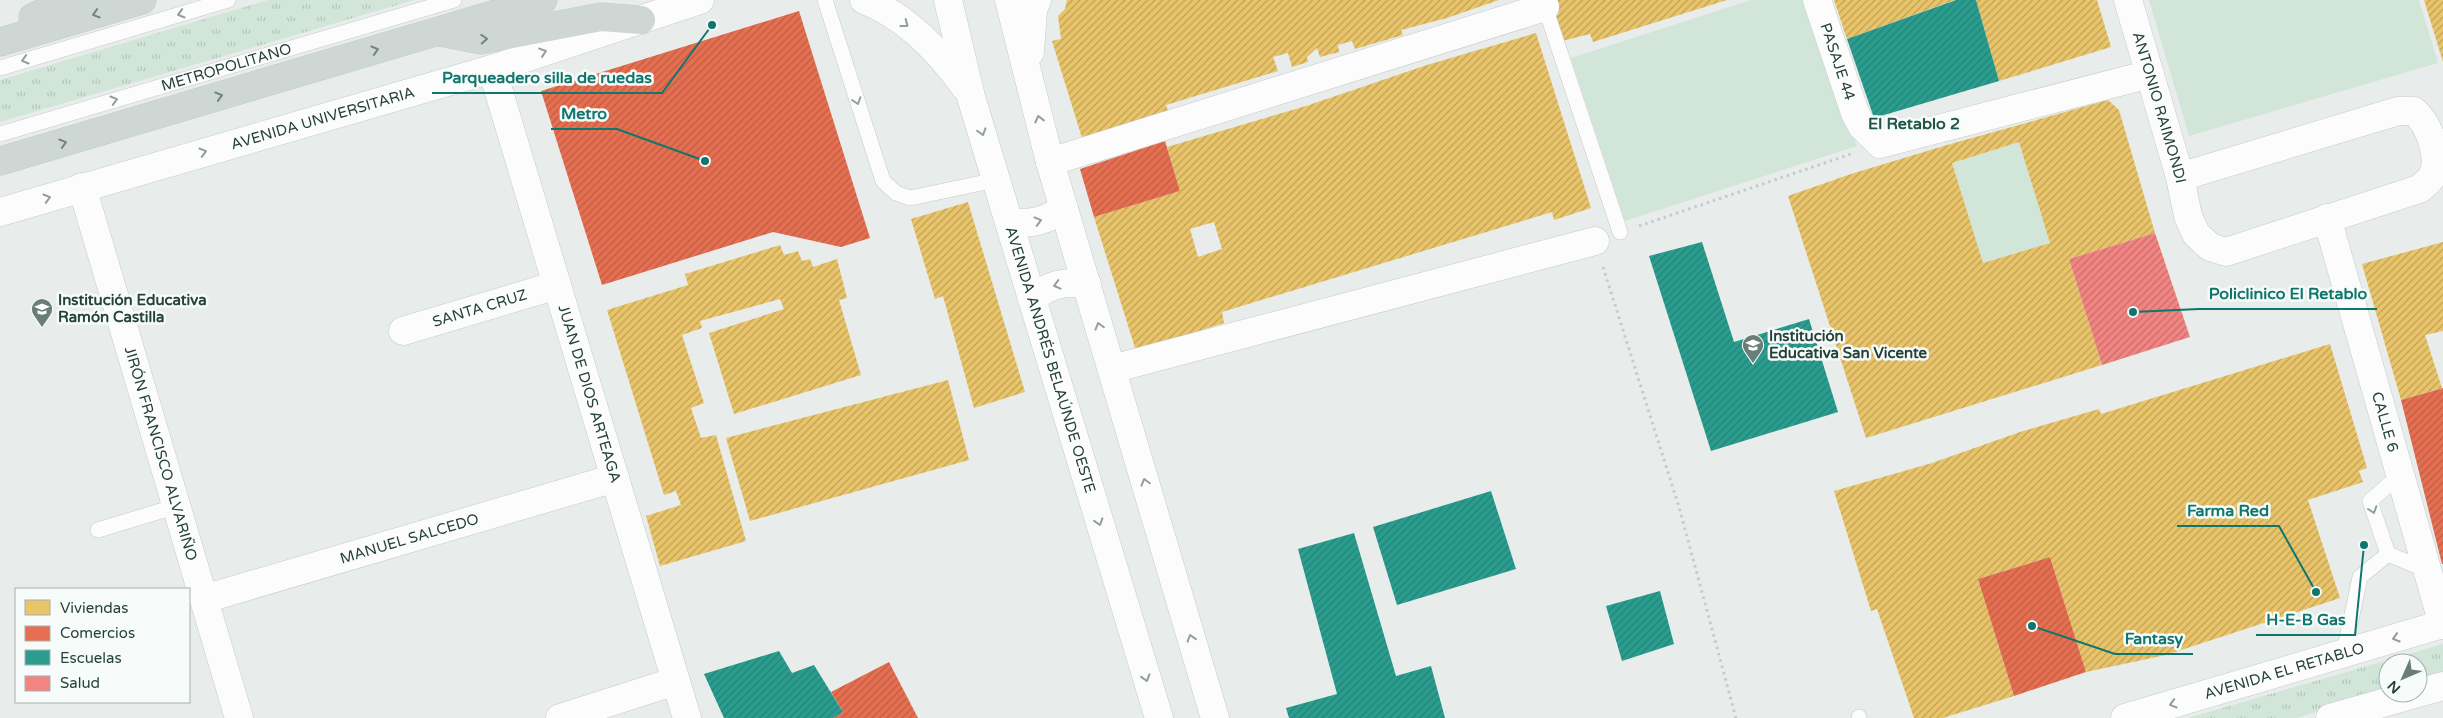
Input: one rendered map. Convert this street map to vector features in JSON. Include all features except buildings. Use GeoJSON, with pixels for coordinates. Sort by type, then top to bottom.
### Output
{"type":"FeatureCollection","features":[{"type":"Feature","properties":{"kind":"main road"},"geometry":{"type":"LineString","coordinates":[[0,31],[73,0]]}},
{"type":"Feature","properties":{"kind":"main road"},"geometry":{"type":"LineString","coordinates":[[0,42],[142,0]]}},
{"type":"Feature","properties":{"kind":"main road"},"geometry":{"type":"LineString","coordinates":[[0,161],[543,0]]}},
{"type":"Feature","properties":{"kind":"main road"},"geometry":{"type":"LineString","coordinates":[[436,32],[481,40],[601,17],[641,20]]}},
{"type":"Feature","properties":{"kind":"street","name":"AVENIDA UNIVERSITARIA"},"geometry":{"type":"LineString","coordinates":[[0,212],[492,69],[700,0]]}},
{"type":"Feature","properties":{"kind":"street"},"geometry":{"type":"LineString","coordinates":[[864,0],[893,15],[929,42],[949,64],[972,97]]}},
{"type":"Feature","properties":{"kind":"street","name":"AVENIDA ANDRÉS BELAÚNDE OESTE"},"geometry":{"type":"LineString","coordinates":[[948,0],[972,97],[996,180],[1158,718]]}},
{"type":"Feature","properties":{"kind":"street"},"geometry":{"type":"LineString","coordinates":[[1009,0],[1050,162],[1215,718]]}},
{"type":"Feature","properties":{"kind":"street"},"geometry":{"type":"LineString","coordinates":[[1028,76],[1033,10],[1037,0]]}},
{"type":"Feature","properties":{"kind":"street","name":"PASAJE 44"},"geometry":{"type":"LineString","coordinates":[[1817,0],[1855,114],[1862,126],[1880,144]]}},
{"type":"Feature","properties":{"kind":"street","name":"ANTONIO RAIMONDI"},"geometry":{"type":"LineString","coordinates":[[2128,0],[2180,177],[2188,216],[2196,234],[2210,247],[2226,252],[2419,188],[2431,178],[2437,162],[2422,118],[2414,111],[2398,111],[2180,177]]}},
{"type":"Feature","properties":{"kind":"street"},"geometry":{"type":"LineString","coordinates":[[1050,162],[1545,7]]}},
{"type":"Feature","properties":{"kind":"street","name":"JUAN DE DIOS ARTEAGA"},"geometry":{"type":"LineString","coordinates":[[492,69],[687,718]]}},
{"type":"Feature","properties":{"kind":"street"},"geometry":{"type":"LineString","coordinates":[[1880,144],[2150,74]]}},
{"type":"Feature","properties":{"kind":"street","name":"JIRÓN FRANCISCO ALVARIÑO"},"geometry":{"type":"LineString","coordinates":[[82,187],[239,718]]}},
{"type":"Feature","properties":{"kind":"street"},"geometry":{"type":"LineString","coordinates":[[1009,222],[1038,223],[1064,208]]}},
{"type":"Feature","properties":{"kind":"street","name":"CALLE 6"},"geometry":{"type":"LineString","coordinates":[[2328,218],[2443,624]]}},
{"type":"Feature","properties":{"kind":"street"},"geometry":{"type":"LineString","coordinates":[[1112,369],[1607,236]]}},
{"type":"Feature","properties":{"kind":"street"},"geometry":{"type":"LineString","coordinates":[[1032,299],[1042,290],[1056,284],[1072,282],[1087,284]]}},
{"type":"Feature","properties":{"kind":"street","name":"SANTA CRUZ"},"geometry":{"type":"LineString","coordinates":[[403,331],[557,285]]}},
{"type":"Feature","properties":{"kind":"street","name":"MANUEL SALCEDO"},"geometry":{"type":"LineString","coordinates":[[204,599],[615,478]]}},
{"type":"Feature","properties":{"kind":"street","name":"AVENIDA EL RETABLO"},"geometry":{"type":"LineString","coordinates":[[2125,718],[2443,624]]}},
{"type":"Feature","properties":{"kind":"street"},"geometry":{"type":"LineString","coordinates":[[560,718],[676,681]]}},
{"type":"Feature","properties":{"kind":"street"},"geometry":{"type":"LineString","coordinates":[[2330,718],[2443,686]]}},
{"type":"Feature","properties":{"kind":"lane"},"geometry":{"type":"LineString","coordinates":[[0,68],[228,0]]}},
{"type":"Feature","properties":{"kind":"lane","name":"METROPOLITANO"},"geometry":{"type":"LineString","coordinates":[[0,134],[454,0]]}},
{"type":"Feature","properties":{"kind":"lane"},"geometry":{"type":"LineString","coordinates":[[825,0],[883,180],[896,193],[910,198],[996,180]]}},
{"type":"Feature","properties":{"kind":"lane"},"geometry":{"type":"LineString","coordinates":[[1545,7],[1607,236]]}},
{"type":"Feature","properties":{"kind":"lane"},"geometry":{"type":"LineString","coordinates":[[2400,475],[2370,502],[2388,554],[2427,570]]}},
{"type":"Feature","properties":{"kind":"lane"},"geometry":{"type":"LineString","coordinates":[[98,530],[177,506]]}},
{"type":"Feature","properties":{"kind":"lane"},"geometry":{"type":"LineString","coordinates":[[2344,654],[2360,577],[2388,554]]}},
{"type":"Feature","properties":{"kind":"path"},"geometry":{"type":"LineString","coordinates":[[1736,718],[1607,236],[1880,144]]}},
{"type":"Feature","properties":{"kind":"green space"},"geometry":{"type":"Polygon","coordinates":[[[268,0],[414,0],[0,122],[0,80],[268,0]]]}},
{"type":"Feature","properties":{"kind":"green space"},"geometry":{"type":"Polygon","coordinates":[[[1751,0],[1809,0],[1857,146],[1625,221],[1571,58],[1751,0]]]}},
{"type":"Feature","properties":{"kind":"green space"},"geometry":{"type":"Polygon","coordinates":[[[2149,0],[2419,0],[2438,63],[2189,136],[2149,0]]]}},
{"type":"Feature","properties":{"kind":"green space"},"geometry":{"type":"Polygon","coordinates":[[[2019,142],[2050,243],[1983,263],[1952,163],[2019,142]]]}},
{"type":"Feature","properties":{"kind":"green space"},"geometry":{"type":"Polygon","coordinates":[[[2443,644],[2443,675],[2428,679],[2428,653],[2412,653],[2443,644]]]}},
{"type":"Feature","properties":{"kind":"green space"},"geometry":{"type":"Polygon","coordinates":[[[2378,663],[2378,694],[2296,718],[2188,718],[2378,663]]]}},
{"type":"Feature","properties":{"kind":"place","name":"Parqueadero silla de ruedas"},"geometry":{"type":"Point","coordinates":[712,25]}},
{"type":"Feature","properties":{"kind":"place","name":"Metro"},"geometry":{"type":"Point","coordinates":[705,161]}},
{"type":"Feature","properties":{"kind":"place","name":"Policlinico El Retablo"},"geometry":{"type":"Point","coordinates":[2133,312]}},
{"type":"Feature","properties":{"kind":"place","name":"Institución Educativa Ramón Castilla"},"geometry":{"type":"Point","coordinates":[42,328]}},
{"type":"Feature","properties":{"kind":"place","name":"Institución Educativa San Vicente"},"geometry":{"type":"Point","coordinates":[1753,364]}},
{"type":"Feature","properties":{"kind":"place","name":"H-E-B Gas"},"geometry":{"type":"Point","coordinates":[2364,545]}},
{"type":"Feature","properties":{"kind":"place","name":"Farma Red"},"geometry":{"type":"Point","coordinates":[2316,592]}},
{"type":"Feature","properties":{"kind":"place","name":"Fantasy"},"geometry":{"type":"Point","coordinates":[2032,626]}},
{"type":"Feature","properties":{"kind":"district","name":"El Retablo 2"},"geometry":{"type":"Point","coordinates":[1914,124]}}]}
